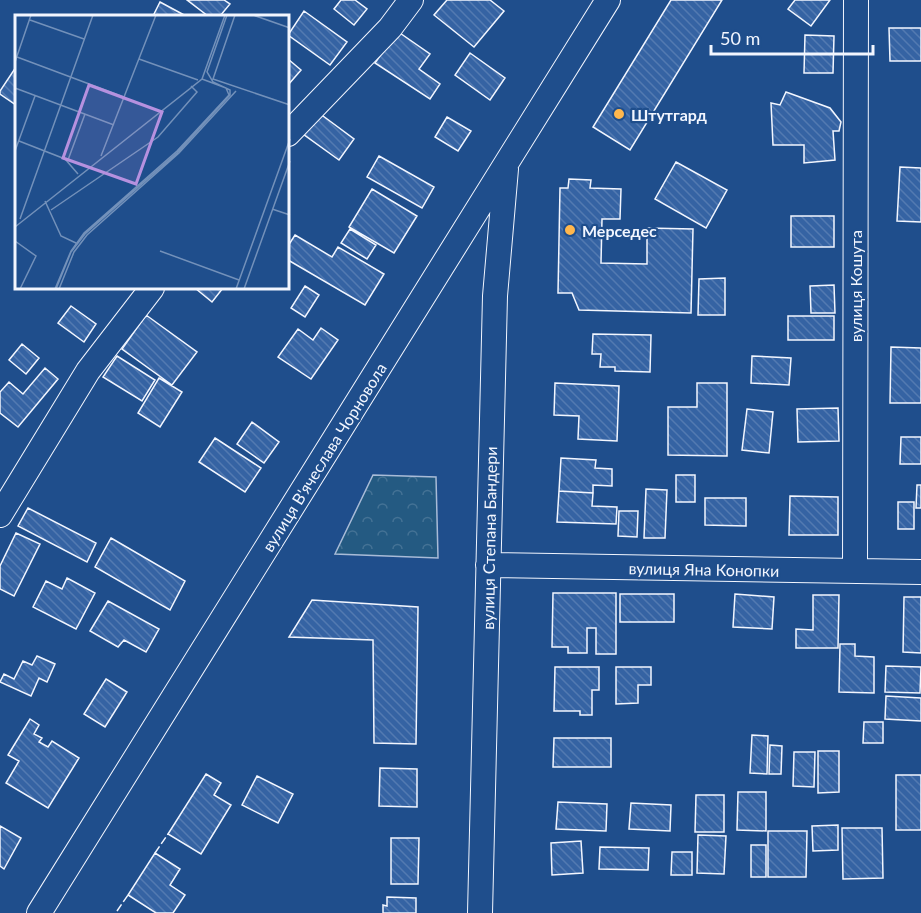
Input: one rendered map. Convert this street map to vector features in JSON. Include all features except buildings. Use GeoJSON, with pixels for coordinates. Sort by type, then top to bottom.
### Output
{"type":"FeatureCollection","features":[{"type":"Feature","properties":{"kind":"street"},"geometry":{"type":"LineString","coordinates":[[290,132],[390,28],[411,0]]}},
{"type":"Feature","properties":{"kind":"street","name":"вулиця В'ячеслава Чорновола"},"geometry":{"type":"LineString","coordinates":[[39,913],[608,0]]}},
{"type":"Feature","properties":{"kind":"street","name":"вулиця Кошута"},"geometry":{"type":"LineString","coordinates":[[855,571],[856,0]]}},
{"type":"Feature","properties":{"kind":"street","name":"вулиця Степана Бандери"},"geometry":{"type":"LineString","coordinates":[[480,913],[495,296],[506,164]]}},
{"type":"Feature","properties":{"kind":"street"},"geometry":{"type":"LineString","coordinates":[[0,514],[88,371],[150,290]]}},
{"type":"Feature","properties":{"kind":"street","name":"вулиця Яна Конопки"},"geometry":{"type":"LineString","coordinates":[[488,564],[921,572]]}},
{"type":"Feature","properties":{"kind":"green space"},"geometry":{"type":"Polygon","coordinates":[[[373,475],[436,477],[438,558],[335,554],[373,475]]]}},
{"type":"Feature","properties":{"kind":"fence"},"geometry":{"type":"LineString","coordinates":[[155,853],[168,834]]}},
{"type":"Feature","properties":{"kind":"fence"},"geometry":{"type":"LineString","coordinates":[[117,911],[128,895]]}},
{"type":"Feature","properties":{"kind":"place","name":"Штутгард"},"geometry":{"type":"Point","coordinates":[619,114]}},
{"type":"Feature","properties":{"kind":"place","name":"Мерседес"},"geometry":{"type":"Point","coordinates":[570,230]}}]}
